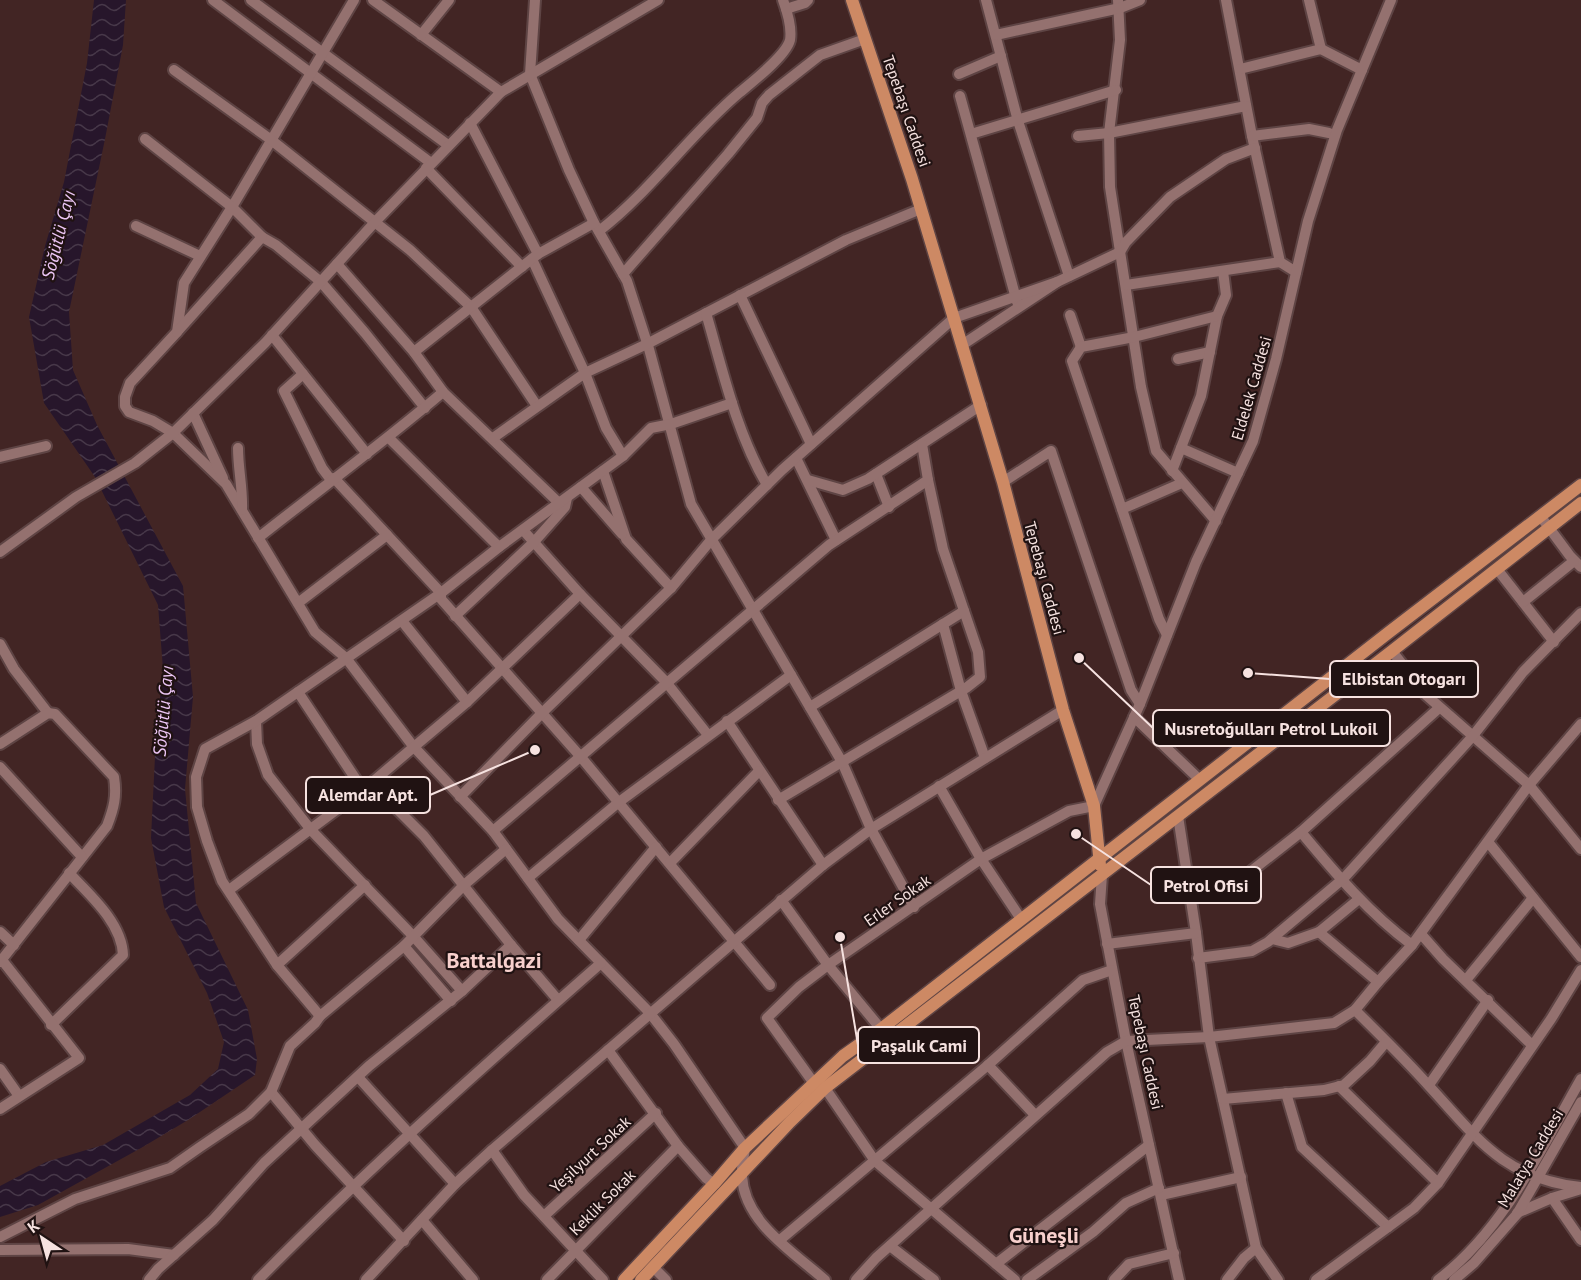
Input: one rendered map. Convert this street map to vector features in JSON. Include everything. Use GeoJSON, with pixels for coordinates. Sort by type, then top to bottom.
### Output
{"type":"FeatureCollection","features":[{"type":"Feature","properties":{"kind":"main road","name":"Tepebaşı Caddesi"},"geometry":{"type":"LineString","coordinates":[[852,0],[921,209],[981,405],[1063,710],[1094,806],[1102,875]]}},
{"type":"Feature","properties":{"kind":"main road"},"geometry":{"type":"LineString","coordinates":[[624,1280],[714,1185],[745,1148],[843,1056],[881,1029],[1581,485]]}},
{"type":"Feature","properties":{"kind":"main road"},"geometry":{"type":"LineString","coordinates":[[641,1280],[825,1088],[1581,503]]}},
{"type":"Feature","properties":{"kind":"street"},"geometry":{"type":"LineString","coordinates":[[213,0],[312,73],[429,166],[522,267]]}},
{"type":"Feature","properties":{"kind":"street"},"geometry":{"type":"LineString","coordinates":[[251,0],[448,145]]}},
{"type":"Feature","properties":{"kind":"street"},"geometry":{"type":"LineString","coordinates":[[177,332],[184,283],[232,207],[354,0]]}},
{"type":"Feature","properties":{"kind":"street"},"geometry":{"type":"LineString","coordinates":[[373,0],[501,92]]}},
{"type":"Feature","properties":{"kind":"street"},"geometry":{"type":"LineString","coordinates":[[421,35],[448,0]]}},
{"type":"Feature","properties":{"kind":"street"},"geometry":{"type":"LineString","coordinates":[[535,0],[530,74],[569,170],[623,274],[671,424],[691,504],[842,762],[871,829],[914,907]]}},
{"type":"Feature","properties":{"kind":"street"},"geometry":{"type":"LineString","coordinates":[[634,0],[640,10]]}},
{"type":"Feature","properties":{"kind":"street"},"geometry":{"type":"LineString","coordinates":[[0,552],[76,497],[135,463],[173,433],[272,335],[375,222],[501,92],[658,0]]}},
{"type":"Feature","properties":{"kind":"street"},"geometry":{"type":"LineString","coordinates":[[414,352],[535,256],[597,227],[634,201],[734,97],[772,65],[790,42],[784,4],[805,3],[808,0]]}},
{"type":"Feature","properties":{"kind":"street"},"geometry":{"type":"LineString","coordinates":[[986,0],[1018,121],[1069,276]]}},
{"type":"Feature","properties":{"kind":"street"},"geometry":{"type":"LineString","coordinates":[[996,35],[1140,0]]}},
{"type":"Feature","properties":{"kind":"street"},"geometry":{"type":"LineString","coordinates":[[1227,0],[1252,136],[1280,262]]}},
{"type":"Feature","properties":{"kind":"street"},"geometry":{"type":"LineString","coordinates":[[1309,0],[1321,49]]}},
{"type":"Feature","properties":{"kind":"street","name":"Eldelek Caddesi"},"geometry":{"type":"LineString","coordinates":[[1094,806],[1140,704],[1196,562],[1253,441],[1276,359],[1308,221],[1337,130],[1391,0]]}},
{"type":"Feature","properties":{"kind":"street"},"geometry":{"type":"LineString","coordinates":[[1119,4],[1120,40],[1116,90],[1109,133],[1110,187],[1141,387],[1156,452],[1216,521]]}},
{"type":"Feature","properties":{"kind":"street"},"geometry":{"type":"LineString","coordinates":[[623,274],[735,145],[757,118],[762,103],[769,95],[820,55],[865,39]]}},
{"type":"Feature","properties":{"kind":"street"},"geometry":{"type":"LineString","coordinates":[[1240,69],[1321,49],[1362,70]]}},
{"type":"Feature","properties":{"kind":"street"},"geometry":{"type":"LineString","coordinates":[[959,74],[1001,56]]}},
{"type":"Feature","properties":{"kind":"street"},"geometry":{"type":"LineString","coordinates":[[174,70],[270,139],[410,250],[471,307],[537,406]]}},
{"type":"Feature","properties":{"kind":"street"},"geometry":{"type":"LineString","coordinates":[[971,134],[1116,90]]}},
{"type":"Feature","properties":{"kind":"street"},"geometry":{"type":"LineString","coordinates":[[960,96],[1019,308]]}},
{"type":"Feature","properties":{"kind":"street"},"geometry":{"type":"LineString","coordinates":[[1078,136],[1109,133],[1246,106]]}},
{"type":"Feature","properties":{"kind":"street"},"geometry":{"type":"LineString","coordinates":[[470,123],[535,256],[606,428],[622,456]]}},
{"type":"Feature","properties":{"kind":"street"},"geometry":{"type":"LineString","coordinates":[[1252,136],[1309,129],[1329,133]]}},
{"type":"Feature","properties":{"kind":"street"},"geometry":{"type":"LineString","coordinates":[[145,139],[232,207],[262,237],[276,245],[321,282],[372,340],[425,408]]}},
{"type":"Feature","properties":{"kind":"street"},"geometry":{"type":"LineString","coordinates":[[962,345],[1057,282],[1120,252],[1126,242],[1170,197],[1226,159],[1255,148]]}},
{"type":"Feature","properties":{"kind":"street"},"geometry":{"type":"LineString","coordinates":[[493,438],[585,373],[647,344],[846,240],[921,209]]}},
{"type":"Feature","properties":{"kind":"street"},"geometry":{"type":"LineString","coordinates":[[136,226],[200,256]]}},
{"type":"Feature","properties":{"kind":"street"},"geometry":{"type":"LineString","coordinates":[[226,484],[173,433],[153,420],[129,412],[125,406],[125,398],[130,383],[262,237]]}},
{"type":"Feature","properties":{"kind":"street"},"geometry":{"type":"LineString","coordinates":[[1126,285],[1280,262],[1296,272]]}},
{"type":"Feature","properties":{"kind":"street"},"geometry":{"type":"LineString","coordinates":[[338,264],[414,352],[443,392],[563,500],[565,507],[534,542],[456,616]]}},
{"type":"Feature","properties":{"kind":"street"},"geometry":{"type":"LineString","coordinates":[[1172,471],[1201,396],[1217,316],[1226,295],[1223,271]]}},
{"type":"Feature","properties":{"kind":"street"},"geometry":{"type":"LineString","coordinates":[[460,797],[542,713],[671,588],[711,540],[767,485],[954,318],[1057,282]]}},
{"type":"Feature","properties":{"kind":"street"},"geometry":{"type":"LineString","coordinates":[[740,295],[811,444]]}},
{"type":"Feature","properties":{"kind":"street"},"geometry":{"type":"LineString","coordinates":[[706,313],[732,403],[751,458],[767,485]]}},
{"type":"Feature","properties":{"kind":"street"},"geometry":{"type":"LineString","coordinates":[[1070,315],[1081,347]]}},
{"type":"Feature","properties":{"kind":"street"},"geometry":{"type":"LineString","coordinates":[[1167,635],[1159,619],[1072,360],[1081,347],[1134,337],[1217,316]]}},
{"type":"Feature","properties":{"kind":"street"},"geometry":{"type":"LineString","coordinates":[[272,335],[367,454]]}},
{"type":"Feature","properties":{"kind":"street"},"geometry":{"type":"LineString","coordinates":[[1178,359],[1210,352]]}},
{"type":"Feature","properties":{"kind":"street"},"geometry":{"type":"LineString","coordinates":[[303,374],[284,391],[322,468],[441,593],[441,599],[580,756],[770,985]]}},
{"type":"Feature","properties":{"kind":"street"},"geometry":{"type":"LineString","coordinates":[[258,538],[332,479],[389,438],[443,392]]}},
{"type":"Feature","properties":{"kind":"street"},"geometry":{"type":"LineString","coordinates":[[320,1016],[277,965],[222,880],[197,807],[196,777],[205,749],[256,721],[441,593],[499,547],[603,471],[651,428],[671,424],[732,403]]}},
{"type":"Feature","properties":{"kind":"street"},"geometry":{"type":"LineString","coordinates":[[808,480],[843,490],[876,474],[981,405]]}},
{"type":"Feature","properties":{"kind":"street"},"geometry":{"type":"LineString","coordinates":[[193,413],[226,484],[315,632],[346,658],[413,746],[493,831],[558,919],[649,1012],[674,1044],[745,1148],[741,1175],[745,1197],[759,1222],[825,1280]]}},
{"type":"Feature","properties":{"kind":"street"},"geometry":{"type":"LineString","coordinates":[[389,438],[499,547]]}},
{"type":"Feature","properties":{"kind":"street"},"geometry":{"type":"LineString","coordinates":[[778,800],[961,691],[980,677],[978,652],[943,549],[922,444]]}},
{"type":"Feature","properties":{"kind":"street"},"geometry":{"type":"LineString","coordinates":[[0,457],[46,446]]}},
{"type":"Feature","properties":{"kind":"street"},"geometry":{"type":"LineString","coordinates":[[238,448],[243,491],[242,511]]}},
{"type":"Feature","properties":{"kind":"street"},"geometry":{"type":"LineString","coordinates":[[1180,448],[1238,472]]}},
{"type":"Feature","properties":{"kind":"street"},"geometry":{"type":"LineString","coordinates":[[1003,482],[1051,451],[1131,690],[1140,704]]}},
{"type":"Feature","properties":{"kind":"street"},"geometry":{"type":"LineString","coordinates":[[796,458],[836,540]]}},
{"type":"Feature","properties":{"kind":"street"},"geometry":{"type":"LineString","coordinates":[[603,471],[626,539]]}},
{"type":"Feature","properties":{"kind":"street"},"geometry":{"type":"LineString","coordinates":[[876,474],[889,507]]}},
{"type":"Feature","properties":{"kind":"street"},"geometry":{"type":"LineString","coordinates":[[493,831],[836,540],[928,480]]}},
{"type":"Feature","properties":{"kind":"street"},"geometry":{"type":"LineString","coordinates":[[1122,509],[1182,483]]}},
{"type":"Feature","properties":{"kind":"street"},"geometry":{"type":"LineString","coordinates":[[580,487],[671,588]]}},
{"type":"Feature","properties":{"kind":"street"},"geometry":{"type":"LineString","coordinates":[[1523,602],[1578,564],[1541,517]]}},
{"type":"Feature","properties":{"kind":"street"},"geometry":{"type":"LineString","coordinates":[[523,530],[580,594],[666,682],[708,735]]}},
{"type":"Feature","properties":{"kind":"street"},"geometry":{"type":"LineString","coordinates":[[298,603],[387,535]]}},
{"type":"Feature","properties":{"kind":"street"},"geometry":{"type":"LineString","coordinates":[[1497,569],[1554,642]]}},
{"type":"Feature","properties":{"kind":"street"},"geometry":{"type":"LineString","coordinates":[[229,890],[367,787],[467,702],[580,594]]}},
{"type":"Feature","properties":{"kind":"street"},"geometry":{"type":"LineString","coordinates":[[810,707],[964,611]]}},
{"type":"Feature","properties":{"kind":"street"},"geometry":{"type":"LineString","coordinates":[[1198,958],[1252,951],[1272,939],[1341,881],[1472,737],[1523,672],[1581,613]]}},
{"type":"Feature","properties":{"kind":"street"},"geometry":{"type":"LineString","coordinates":[[402,621],[467,702]]}},
{"type":"Feature","properties":{"kind":"street"},"geometry":{"type":"LineString","coordinates":[[943,624],[961,691],[986,758]]}},
{"type":"Feature","properties":{"kind":"street"},"geometry":{"type":"LineString","coordinates":[[0,644],[14,669],[48,713]]}},
{"type":"Feature","properties":{"kind":"street"},"geometry":{"type":"LineString","coordinates":[[1392,651],[1439,708],[1529,785],[1581,849]]}},
{"type":"Feature","properties":{"kind":"street"},"geometry":{"type":"LineString","coordinates":[[528,878],[619,802],[791,675]]}},
{"type":"Feature","properties":{"kind":"street"},"geometry":{"type":"LineString","coordinates":[[298,693],[367,787],[424,836],[558,1000]]}},
{"type":"Feature","properties":{"kind":"street"},"geometry":{"type":"LineString","coordinates":[[1236,883],[1301,832],[1439,708]]}},
{"type":"Feature","properties":{"kind":"street"},"geometry":{"type":"LineString","coordinates":[[366,1280],[455,1184],[492,1150],[649,1012],[822,865],[871,829],[1063,710]]}},
{"type":"Feature","properties":{"kind":"street"},"geometry":{"type":"LineString","coordinates":[[0,744],[48,713],[55,714],[114,777],[115,805],[107,826],[1,961],[79,1058],[0,1109]]}},
{"type":"Feature","properties":{"kind":"street"},"geometry":{"type":"LineString","coordinates":[[1134,717],[1200,780]]}},
{"type":"Feature","properties":{"kind":"street"},"geometry":{"type":"LineString","coordinates":[[256,721],[257,744],[268,775],[310,830],[365,885],[462,991]]}},
{"type":"Feature","properties":{"kind":"street"},"geometry":{"type":"LineString","coordinates":[[727,721],[822,865]]}},
{"type":"Feature","properties":{"kind":"street"},"geometry":{"type":"LineString","coordinates":[[856,1280],[876,1257],[1035,1114],[1107,1052],[1126,1041],[1209,1037],[1334,1023],[1355,1010],[1421,934],[1529,785],[1581,724]]}},
{"type":"Feature","properties":{"kind":"street"},"geometry":{"type":"LineString","coordinates":[[0,767],[82,857]]}},
{"type":"Feature","properties":{"kind":"street"},"geometry":{"type":"LineString","coordinates":[[670,863],[759,771]]}},
{"type":"Feature","properties":{"kind":"street"},"geometry":{"type":"LineString","coordinates":[[939,786],[981,859],[1021,918]]}},
{"type":"Feature","properties":{"kind":"street","name":"Erler Sokak"},"geometry":{"type":"LineString","coordinates":[[813,1082],[767,1018],[799,987],[828,965],[981,859],[1069,811],[1094,806]]}},
{"type":"Feature","properties":{"kind":"street"},"geometry":{"type":"LineString","coordinates":[[1178,816],[1209,1037],[1256,1248],[1278,1280]]}},
{"type":"Feature","properties":{"kind":"street"},"geometry":{"type":"LineString","coordinates":[[1301,832],[1341,881],[1389,928],[1412,945]]}},
{"type":"Feature","properties":{"kind":"street"},"geometry":{"type":"LineString","coordinates":[[1488,842],[1581,957]]}},
{"type":"Feature","properties":{"kind":"street"},"geometry":{"type":"LineString","coordinates":[[579,940],[656,846]]}},
{"type":"Feature","properties":{"kind":"street"},"geometry":{"type":"LineString","coordinates":[[0,1237],[75,1199],[170,1168],[249,1114],[271,1092],[290,1046],[320,1016],[414,937],[464,885],[506,849]]}},
{"type":"Feature","properties":{"kind":"street"},"geometry":{"type":"LineString","coordinates":[[51,1024],[123,955],[122,944],[113,926],[94,899],[69,873]]}},
{"type":"Feature","properties":{"kind":"street","name":"Tepebaşı Caddesi"},"geometry":{"type":"LineString","coordinates":[[1102,875],[1100,904],[1107,944],[1179,1280]]}},
{"type":"Feature","properties":{"kind":"street"},"geometry":{"type":"LineString","coordinates":[[277,965],[365,885]]}},
{"type":"Feature","properties":{"kind":"street"},"geometry":{"type":"LineString","coordinates":[[1272,939],[1288,943],[1319,933],[1359,898]]}},
{"type":"Feature","properties":{"kind":"street"},"geometry":{"type":"LineString","coordinates":[[1466,980],[1533,898]]}},
{"type":"Feature","properties":{"kind":"street"},"geometry":{"type":"LineString","coordinates":[[781,900],[828,965],[881,1029]]}},
{"type":"Feature","properties":{"kind":"street"},"geometry":{"type":"LineString","coordinates":[[0,932],[14,945]]}},
{"type":"Feature","properties":{"kind":"street"},"geometry":{"type":"LineString","coordinates":[[1107,944],[1196,933]]}},
{"type":"Feature","properties":{"kind":"street"},"geometry":{"type":"LineString","coordinates":[[1319,933],[1378,982]]}},
{"type":"Feature","properties":{"kind":"street"},"geometry":{"type":"LineString","coordinates":[[1421,934],[1532,1045]]}},
{"type":"Feature","properties":{"kind":"street"},"geometry":{"type":"LineString","coordinates":[[149,1280],[213,1220],[264,1164],[302,1128],[358,1077],[451,1001],[511,945]]}},
{"type":"Feature","properties":{"kind":"street"},"geometry":{"type":"LineString","coordinates":[[404,946],[451,1001]]}},
{"type":"Feature","properties":{"kind":"street"},"geometry":{"type":"LineString","coordinates":[[258,1280],[410,1135],[601,963]]}},
{"type":"Feature","properties":{"kind":"street"},"geometry":{"type":"LineString","coordinates":[[780,1240],[988,1065],[1083,980],[1112,970]]}},
{"type":"Feature","properties":{"kind":"street"},"geometry":{"type":"LineString","coordinates":[[1316,1280],[1414,1208],[1438,1183],[1580,973]]}},
{"type":"Feature","properties":{"kind":"street"},"geometry":{"type":"LineString","coordinates":[[1429,1085],[1488,1000]]}},
{"type":"Feature","properties":{"kind":"street"},"geometry":{"type":"LineString","coordinates":[[1355,1010],[1429,1085],[1472,1134],[1500,1158],[1532,1176],[1556,1184],[1581,1188]]}},
{"type":"Feature","properties":{"kind":"street"},"geometry":{"type":"LineString","coordinates":[[1223,1099],[1323,1090],[1344,1084],[1370,1061],[1386,1042]]}},
{"type":"Feature","properties":{"kind":"street"},"geometry":{"type":"LineString","coordinates":[[608,1050],[678,1146],[706,1179],[714,1185]]}},
{"type":"Feature","properties":{"kind":"street"},"geometry":{"type":"LineString","coordinates":[[988,1065],[1035,1114]]}},
{"type":"Feature","properties":{"kind":"street"},"geometry":{"type":"LineString","coordinates":[[0,1069],[19,1096]]}},
{"type":"Feature","properties":{"kind":"street"},"geometry":{"type":"LineString","coordinates":[[358,1077],[455,1184]]}},
{"type":"Feature","properties":{"kind":"street"},"geometry":{"type":"LineString","coordinates":[[1438,1280],[1450,1271],[1492,1226],[1532,1176],[1581,1079]]}},
{"type":"Feature","properties":{"kind":"street"},"geometry":{"type":"LineString","coordinates":[[1338,1086],[1438,1183]]}},
{"type":"Feature","properties":{"kind":"street"},"geometry":{"type":"LineString","coordinates":[[825,1088],[875,1161],[1015,1280]]}},
{"type":"Feature","properties":{"kind":"street"},"geometry":{"type":"LineString","coordinates":[[271,1092],[404,1240]]}},
{"type":"Feature","properties":{"kind":"street"},"geometry":{"type":"LineString","coordinates":[[1286,1093],[1302,1147],[1388,1227]]}},
{"type":"Feature","properties":{"kind":"street","name":"Malatya Caddesi"},"geometry":{"type":"LineString","coordinates":[[1458,1279],[1517,1214],[1532,1176],[1581,1102]]}},
{"type":"Feature","properties":{"kind":"street","name":"Yeşilyurt Sokak"},"geometry":{"type":"LineString","coordinates":[[544,1216],[656,1113]]}},
{"type":"Feature","properties":{"kind":"street"},"geometry":{"type":"LineString","coordinates":[[996,1264],[1149,1145]]}},
{"type":"Feature","properties":{"kind":"street","name":"Keklik Sokak"},"geometry":{"type":"LineString","coordinates":[[547,1280],[678,1146]]}},
{"type":"Feature","properties":{"kind":"street"},"geometry":{"type":"LineString","coordinates":[[492,1150],[524,1195],[603,1280]]}},
{"type":"Feature","properties":{"kind":"street"},"geometry":{"type":"LineString","coordinates":[[1027,1280],[1093,1232],[1126,1203],[1160,1191],[1241,1177]]}},
{"type":"Feature","properties":{"kind":"street"},"geometry":{"type":"LineString","coordinates":[[1517,1214],[1581,1188]]}},
{"type":"Feature","properties":{"kind":"street"},"geometry":{"type":"LineString","coordinates":[[1552,1198],[1581,1240]]}},
{"type":"Feature","properties":{"kind":"street"},"geometry":{"type":"LineString","coordinates":[[422,1220],[473,1280]]}},
{"type":"Feature","properties":{"kind":"street"},"geometry":{"type":"LineString","coordinates":[[890,1246],[934,1280]]}},
{"type":"Feature","properties":{"kind":"street"},"geometry":{"type":"LineString","coordinates":[[1227,1280],[1244,1258],[1256,1248]]}},
{"type":"Feature","properties":{"kind":"street"},"geometry":{"type":"LineString","coordinates":[[0,1250],[128,1249],[174,1256]]}},
{"type":"Feature","properties":{"kind":"street"},"geometry":{"type":"LineString","coordinates":[[1114,1280],[1129,1264],[1174,1253]]}},
{"type":"Feature","properties":{"kind":"street"},"geometry":{"type":"LineString","coordinates":[[653,1267],[666,1280]]}},
{"type":"Feature","properties":{"kind":"water","name":"Söğütlü Çayı"},"geometry":{"type":"Polygon","coordinates":[[[94,0],[126,0],[123,45],[69,312],[73,370],[97,425],[183,586],[193,697],[185,789],[196,903],[248,1010],[257,1059],[255,1075],[188,1120],[38,1205],[0,1217],[0,1186],[46,1162],[103,1145],[190,1095],[218,1069],[224,1042],[207,993],[164,907],[151,838],[156,736],[163,669],[158,605],[95,477],[44,403],[29,317],[45,246],[64,182],[87,63],[94,0]]]}},
{"type":"Feature","properties":{"kind":"place","name":"Nusretoğulları Petrol Lukoil"},"geometry":{"type":"Point","coordinates":[1079,658]}},
{"type":"Feature","properties":{"kind":"place","name":"Elbistan Otogarı"},"geometry":{"type":"Point","coordinates":[1248,673]}},
{"type":"Feature","properties":{"kind":"place","name":"Alemdar Apt."},"geometry":{"type":"Point","coordinates":[535,750]}},
{"type":"Feature","properties":{"kind":"place","name":"Petrol Ofisi"},"geometry":{"type":"Point","coordinates":[1076,834]}},
{"type":"Feature","properties":{"kind":"place","name":"Paşalık Cami"},"geometry":{"type":"Point","coordinates":[840,937]}},
{"type":"Feature","properties":{"kind":"district","name":"Battalgazi"},"geometry":{"type":"Point","coordinates":[494,960]}},
{"type":"Feature","properties":{"kind":"district","name":"Güneşli"},"geometry":{"type":"Point","coordinates":[1044,1235]}}]}
